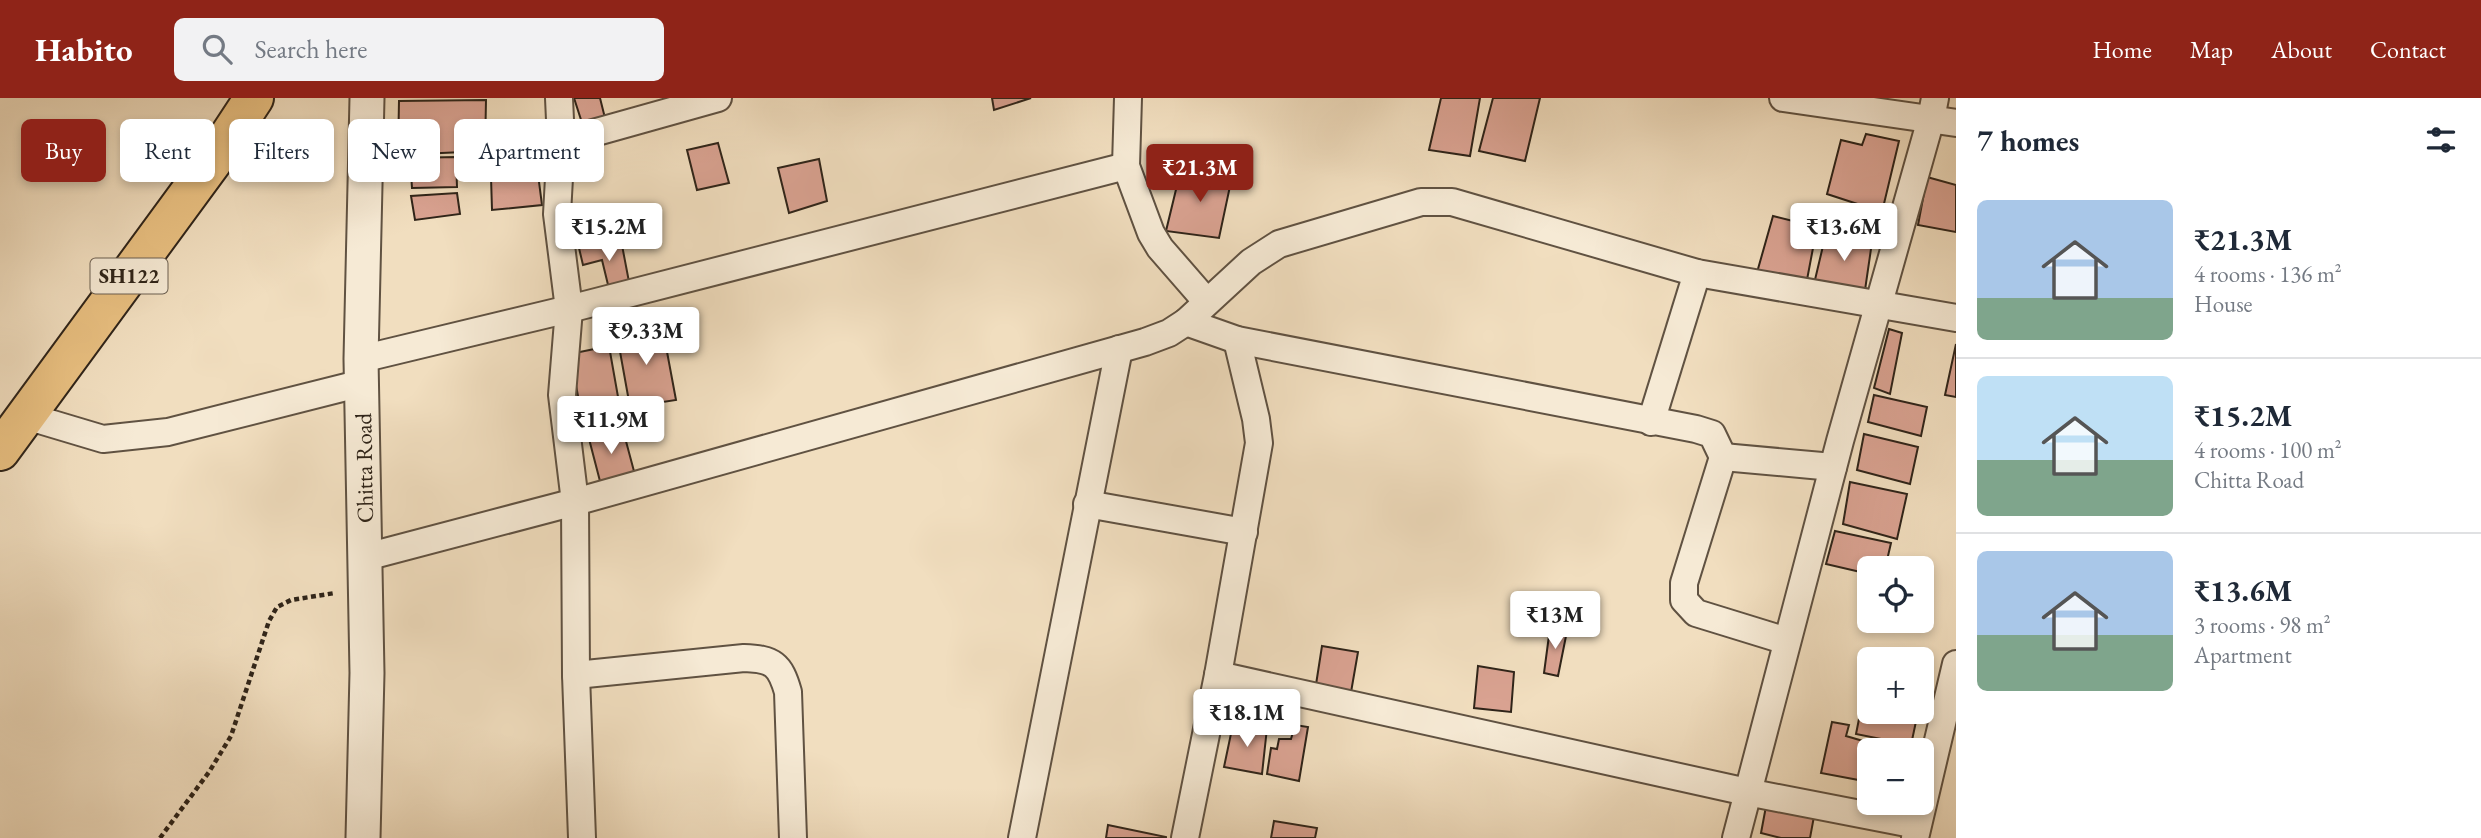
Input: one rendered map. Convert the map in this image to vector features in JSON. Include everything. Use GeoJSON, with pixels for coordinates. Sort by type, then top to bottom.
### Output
{"type":"FeatureCollection","features":[{"type":"Feature","properties":{"kind":"main road","name":"SH122"},"geometry":{"type":"LineString","coordinates":[[0,451],[212,162],[254,98]]}},
{"type":"Feature","properties":{"kind":"street","name":"Chitta Road"},"geometry":{"type":"LineString","coordinates":[[363,838],[366,573],[362,371],[367,98]]}},
{"type":"Feature","properties":{"kind":"street"},"geometry":{"type":"LineString","coordinates":[[559,98],[560,119]]}},
{"type":"Feature","properties":{"kind":"street"},"geometry":{"type":"LineString","coordinates":[[604,130],[718,98]]}},
{"type":"Feature","properties":{"kind":"street"},"geometry":{"type":"LineString","coordinates":[[1128,98],[1126,166],[1151,233],[1160,248],[1207,302]]}},
{"type":"Feature","properties":{"kind":"street"},"geometry":{"type":"LineString","coordinates":[[1736,838],[1878,306],[1940,113],[1783,98]]}},
{"type":"Feature","properties":{"kind":"street"},"geometry":{"type":"LineString","coordinates":[[26,416],[103,439],[168,432],[569,309],[1126,166]]}},
{"type":"Feature","properties":{"kind":"street"},"geometry":{"type":"LineString","coordinates":[[559,182],[557,214],[569,309],[562,395],[575,502],[576,675],[582,838]]}},
{"type":"Feature","properties":{"kind":"street"},"geometry":{"type":"LineString","coordinates":[[366,573],[575,502],[1168,333],[1186,323],[1251,262],[1279,244],[1421,202],[1452,202],[1697,273],[1956,318]]}},
{"type":"Feature","properties":{"kind":"street"},"geometry":{"type":"LineString","coordinates":[[1651,422],[1697,273]]}},
{"type":"Feature","properties":{"kind":"street"},"geometry":{"type":"LineString","coordinates":[[1186,323],[1237,340],[1712,434],[1723,457],[1684,583],[1684,600],[1696,613],[1787,640]]}},
{"type":"Feature","properties":{"kind":"street"},"geometry":{"type":"LineString","coordinates":[[1185,838],[1218,675],[1259,443],[1237,340]]}},
{"type":"Feature","properties":{"kind":"street"},"geometry":{"type":"LineString","coordinates":[[1022,838],[1119,349]]}},
{"type":"Feature","properties":{"kind":"street"},"geometry":{"type":"LineString","coordinates":[[1723,457],[1833,467]]}},
{"type":"Feature","properties":{"kind":"street"},"geometry":{"type":"LineString","coordinates":[[1087,504],[1244,531]]}},
{"type":"Feature","properties":{"kind":"street"},"geometry":{"type":"LineString","coordinates":[[576,675],[744,658],[766,659],[782,672],[788,692],[793,838]]}},
{"type":"Feature","properties":{"kind":"street"},"geometry":{"type":"LineString","coordinates":[[1218,675],[1916,831],[1956,664]]}},
{"type":"Feature","properties":{"kind":"path"},"geometry":{"type":"LineString","coordinates":[[160,838],[209,772],[231,736],[269,621],[277,607],[366,573]]}},
{"type":"Feature","properties":{"kind":"building"},"geometry":{"type":"Polygon","coordinates":[[[574,98],[600,98],[606,122],[604,119],[581,119],[574,98]]]}},
{"type":"Feature","properties":{"kind":"building"},"geometry":{"type":"Polygon","coordinates":[[[992,98],[1031,98],[994,110],[992,98]]]}},
{"type":"Feature","properties":{"kind":"building"},"geometry":{"type":"Polygon","coordinates":[[[1441,98],[1480,98],[1470,156],[1429,150],[1441,98]]]}},
{"type":"Feature","properties":{"kind":"building"},"geometry":{"type":"Polygon","coordinates":[[[1493,98],[1540,98],[1525,161],[1479,151],[1493,98]]]}},
{"type":"Feature","properties":{"kind":"building"},"geometry":{"type":"Polygon","coordinates":[[[486,100],[486,119],[454,119],[454,152],[440,153],[440,119],[399,119],[399,101],[486,100]]]}},
{"type":"Feature","properties":{"kind":"building"},"geometry":{"type":"Polygon","coordinates":[[[1866,134],[1899,141],[1882,212],[1827,194],[1841,140],[1862,145],[1866,134]]]}},
{"type":"Feature","properties":{"kind":"building"},"geometry":{"type":"Polygon","coordinates":[[[718,143],[729,183],[697,190],[687,150],[718,143]]]}},
{"type":"Feature","properties":{"kind":"building"},"geometry":{"type":"Polygon","coordinates":[[[440,157],[454,157],[454,182],[457,182],[457,187],[412,188],[412,182],[440,182],[440,157]]]}},
{"type":"Feature","properties":{"kind":"building"},"geometry":{"type":"Polygon","coordinates":[[[819,159],[827,201],[789,213],[778,168],[819,159]]]}},
{"type":"Feature","properties":{"kind":"building"},"geometry":{"type":"Polygon","coordinates":[[[1233,172],[1219,238],[1166,231],[1180,173],[1233,172]]]}},
{"type":"Feature","properties":{"kind":"building"},"geometry":{"type":"Polygon","coordinates":[[[1927,177],[1956,185],[1956,232],[1918,225],[1927,177]]]}},
{"type":"Feature","properties":{"kind":"building"},"geometry":{"type":"Polygon","coordinates":[[[491,182],[539,182],[542,205],[492,210],[491,182]]]}},
{"type":"Feature","properties":{"kind":"building"},"geometry":{"type":"Polygon","coordinates":[[[457,193],[460,214],[415,220],[411,196],[457,193]]]}},
{"type":"Feature","properties":{"kind":"building"},"geometry":{"type":"Polygon","coordinates":[[[1773,216],[1817,227],[1806,285],[1756,276],[1773,216]]]}},
{"type":"Feature","properties":{"kind":"building"},"geometry":{"type":"Polygon","coordinates":[[[1827,229],[1872,242],[1864,297],[1814,284],[1827,229]]]}},
{"type":"Feature","properties":{"kind":"building"},"geometry":{"type":"Polygon","coordinates":[[[621,240],[630,287],[610,293],[602,260],[583,265],[579,248],[621,240]]]}},
{"type":"Feature","properties":{"kind":"building"},"geometry":{"type":"Polygon","coordinates":[[[662,325],[676,400],[630,407],[617,335],[662,325]]]}},
{"type":"Feature","properties":{"kind":"building"},"geometry":{"type":"Polygon","coordinates":[[[1889,329],[1902,333],[1890,394],[1874,388],[1889,329]]]}},
{"type":"Feature","properties":{"kind":"building"},"geometry":{"type":"Polygon","coordinates":[[[1956,344],[1956,397],[1945,395],[1956,344]]]}},
{"type":"Feature","properties":{"kind":"building"},"geometry":{"type":"Polygon","coordinates":[[[609,346],[620,408],[582,417],[570,354],[609,346]]]}},
{"type":"Feature","properties":{"kind":"building"},"geometry":{"type":"Polygon","coordinates":[[[1874,395],[1927,407],[1921,436],[1868,422],[1874,395]]]}},
{"type":"Feature","properties":{"kind":"building"},"geometry":{"type":"Polygon","coordinates":[[[623,430],[635,475],[601,485],[588,435],[623,430]]]}},
{"type":"Feature","properties":{"kind":"building"},"geometry":{"type":"Polygon","coordinates":[[[1864,434],[1918,447],[1910,484],[1857,470],[1864,434]]]}},
{"type":"Feature","properties":{"kind":"building"},"geometry":{"type":"Polygon","coordinates":[[[1850,482],[1907,494],[1897,539],[1843,524],[1850,482]]]}},
{"type":"Feature","properties":{"kind":"building"},"geometry":{"type":"Polygon","coordinates":[[[1835,531],[1891,543],[1888,556],[1857,556],[1857,571],[1826,564],[1835,531]]]}},
{"type":"Feature","properties":{"kind":"building"},"geometry":{"type":"Polygon","coordinates":[[[1550,628],[1567,631],[1558,676],[1544,673],[1550,628]]]}},
{"type":"Feature","properties":{"kind":"building"},"geometry":{"type":"Polygon","coordinates":[[[1322,646],[1358,652],[1350,698],[1315,691],[1322,646]]]}},
{"type":"Feature","properties":{"kind":"building"},"geometry":{"type":"Polygon","coordinates":[[[1478,666],[1514,672],[1511,712],[1474,708],[1478,666]]]}},
{"type":"Feature","properties":{"kind":"building"},"geometry":{"type":"Polygon","coordinates":[[[1832,722],[1849,725],[1846,736],[1857,739],[1857,780],[1821,773],[1832,722]]]}},
{"type":"Feature","properties":{"kind":"building"},"geometry":{"type":"Polygon","coordinates":[[[1233,724],[1267,728],[1262,774],[1224,767],[1233,724]]]}},
{"type":"Feature","properties":{"kind":"building"},"geometry":{"type":"Polygon","coordinates":[[[1858,724],[1915,724],[1912,738],[1876,738],[1856,734],[1858,724]]]}},
{"type":"Feature","properties":{"kind":"building"},"geometry":{"type":"Polygon","coordinates":[[[1295,725],[1308,727],[1299,781],[1267,774],[1271,748],[1277,749],[1279,739],[1291,739],[1295,725]]]}},
{"type":"Feature","properties":{"kind":"building"},"geometry":{"type":"Polygon","coordinates":[[[1767,801],[1815,811],[1810,838],[1781,838],[1761,833],[1767,801]]]}},
{"type":"Feature","properties":{"kind":"building"},"geometry":{"type":"Polygon","coordinates":[[[1274,821],[1317,828],[1315,838],[1271,838],[1274,821]]]}},
{"type":"Feature","properties":{"kind":"building"},"geometry":{"type":"Polygon","coordinates":[[[1108,825],[1166,837],[1166,838],[1106,838],[1108,825]]]}}]}
